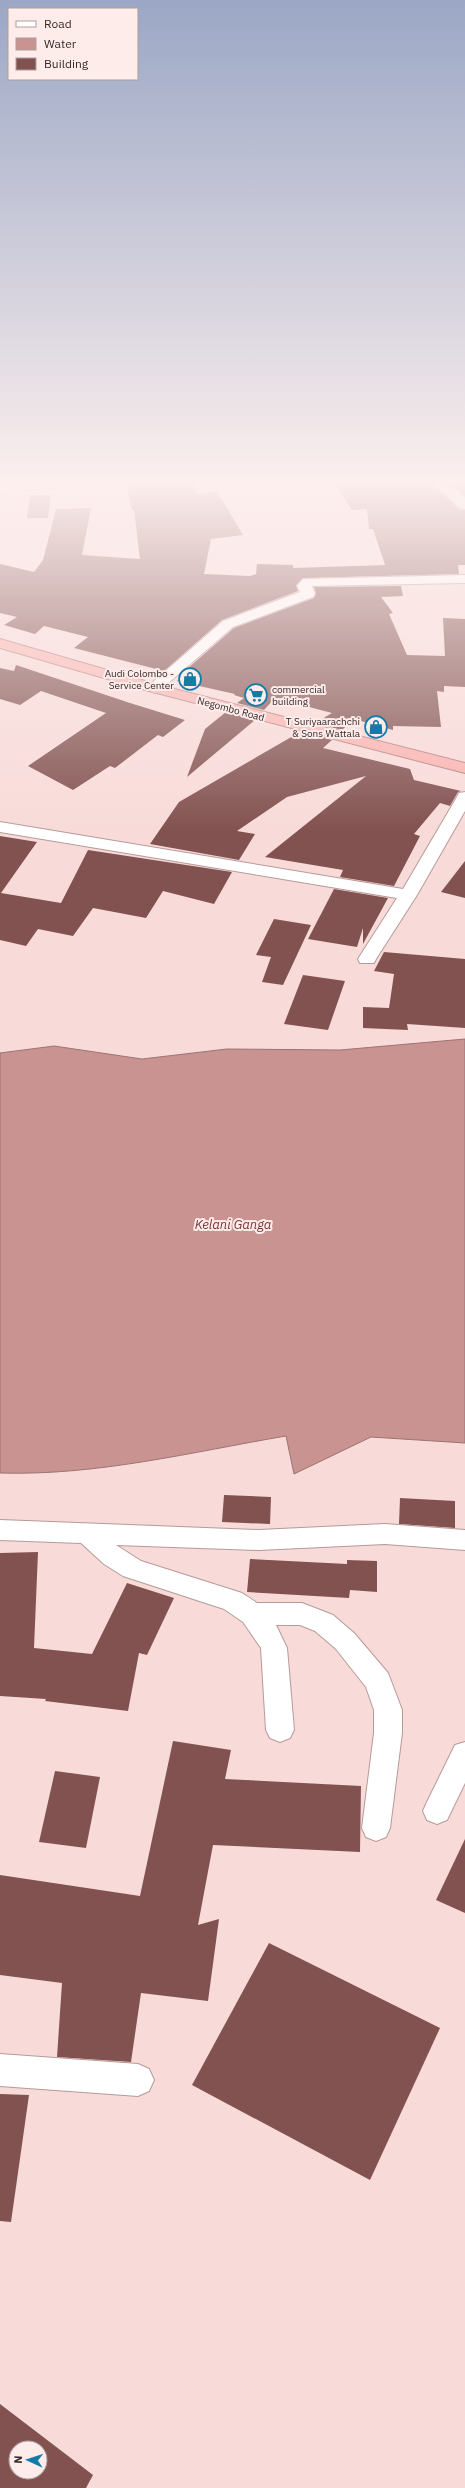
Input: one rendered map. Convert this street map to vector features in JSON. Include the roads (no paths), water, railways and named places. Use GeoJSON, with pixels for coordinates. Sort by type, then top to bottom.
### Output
{"type":"FeatureCollection","features":[{"type":"Feature","properties":{"kind":"highway","name":"Negombo Road"},"geometry":{"type":"LineString","coordinates":[[0,632],[160,685],[465,757]]}},
{"type":"Feature","properties":{"kind":"highway","name":"Negombo Road"},"geometry":{"type":"LineString","coordinates":[[0,642],[465,768]]}},
{"type":"Feature","properties":{"kind":"street"},"geometry":{"type":"LineString","coordinates":[[160,685],[228,624],[294,599]]}},
{"type":"Feature","properties":{"kind":"street"},"geometry":{"type":"LineString","coordinates":[[367,959],[408,895],[465,797]]}},
{"type":"Feature","properties":{"kind":"street"},"geometry":{"type":"LineString","coordinates":[[0,827],[408,895]]}},
{"type":"Feature","properties":{"kind":"street"},"geometry":{"type":"LineString","coordinates":[[0,1530],[89,1535],[259,1540],[385,1534],[465,1540]]}},
{"type":"Feature","properties":{"kind":"street"},"geometry":{"type":"LineString","coordinates":[[89,1535],[132,1569],[233,1601],[252,1614],[265,1630],[274,1648],[280,1730]]}},
{"type":"Feature","properties":{"kind":"street"},"geometry":{"type":"LineString","coordinates":[[252,1614],[302,1614],[324,1623],[345,1640],[378,1681],[388,1710],[388,1733],[376,1828]]}},
{"type":"Feature","properties":{"kind":"street"},"geometry":{"type":"LineString","coordinates":[[437,1811],[465,1754]]}},
{"type":"Feature","properties":{"kind":"street"},"geometry":{"type":"LineString","coordinates":[[0,2070],[138,2080]]}},
{"type":"Feature","properties":{"kind":"water","name":"Kelani Ganga"},"geometry":{"type":"Polygon","coordinates":[[[465,1039],[465,1443],[371,1437],[294,1474],[286,1436],[180,1456],[108,1467],[36,1473],[0,1473],[0,1053],[54,1046],[142,1059],[227,1049],[340,1050],[465,1039]]]}},
{"type":"Feature","properties":{"kind":"place","name":"Audi Colombo - Service Center"},"geometry":{"type":"Point","coordinates":[190,679]}},
{"type":"Feature","properties":{"kind":"place","name":"commercial building"},"geometry":{"type":"Point","coordinates":[256,695]}},
{"type":"Feature","properties":{"kind":"place","name":"T Suriyaarachchi & Sons Wattala"},"geometry":{"type":"Point","coordinates":[376,727]}}]}
